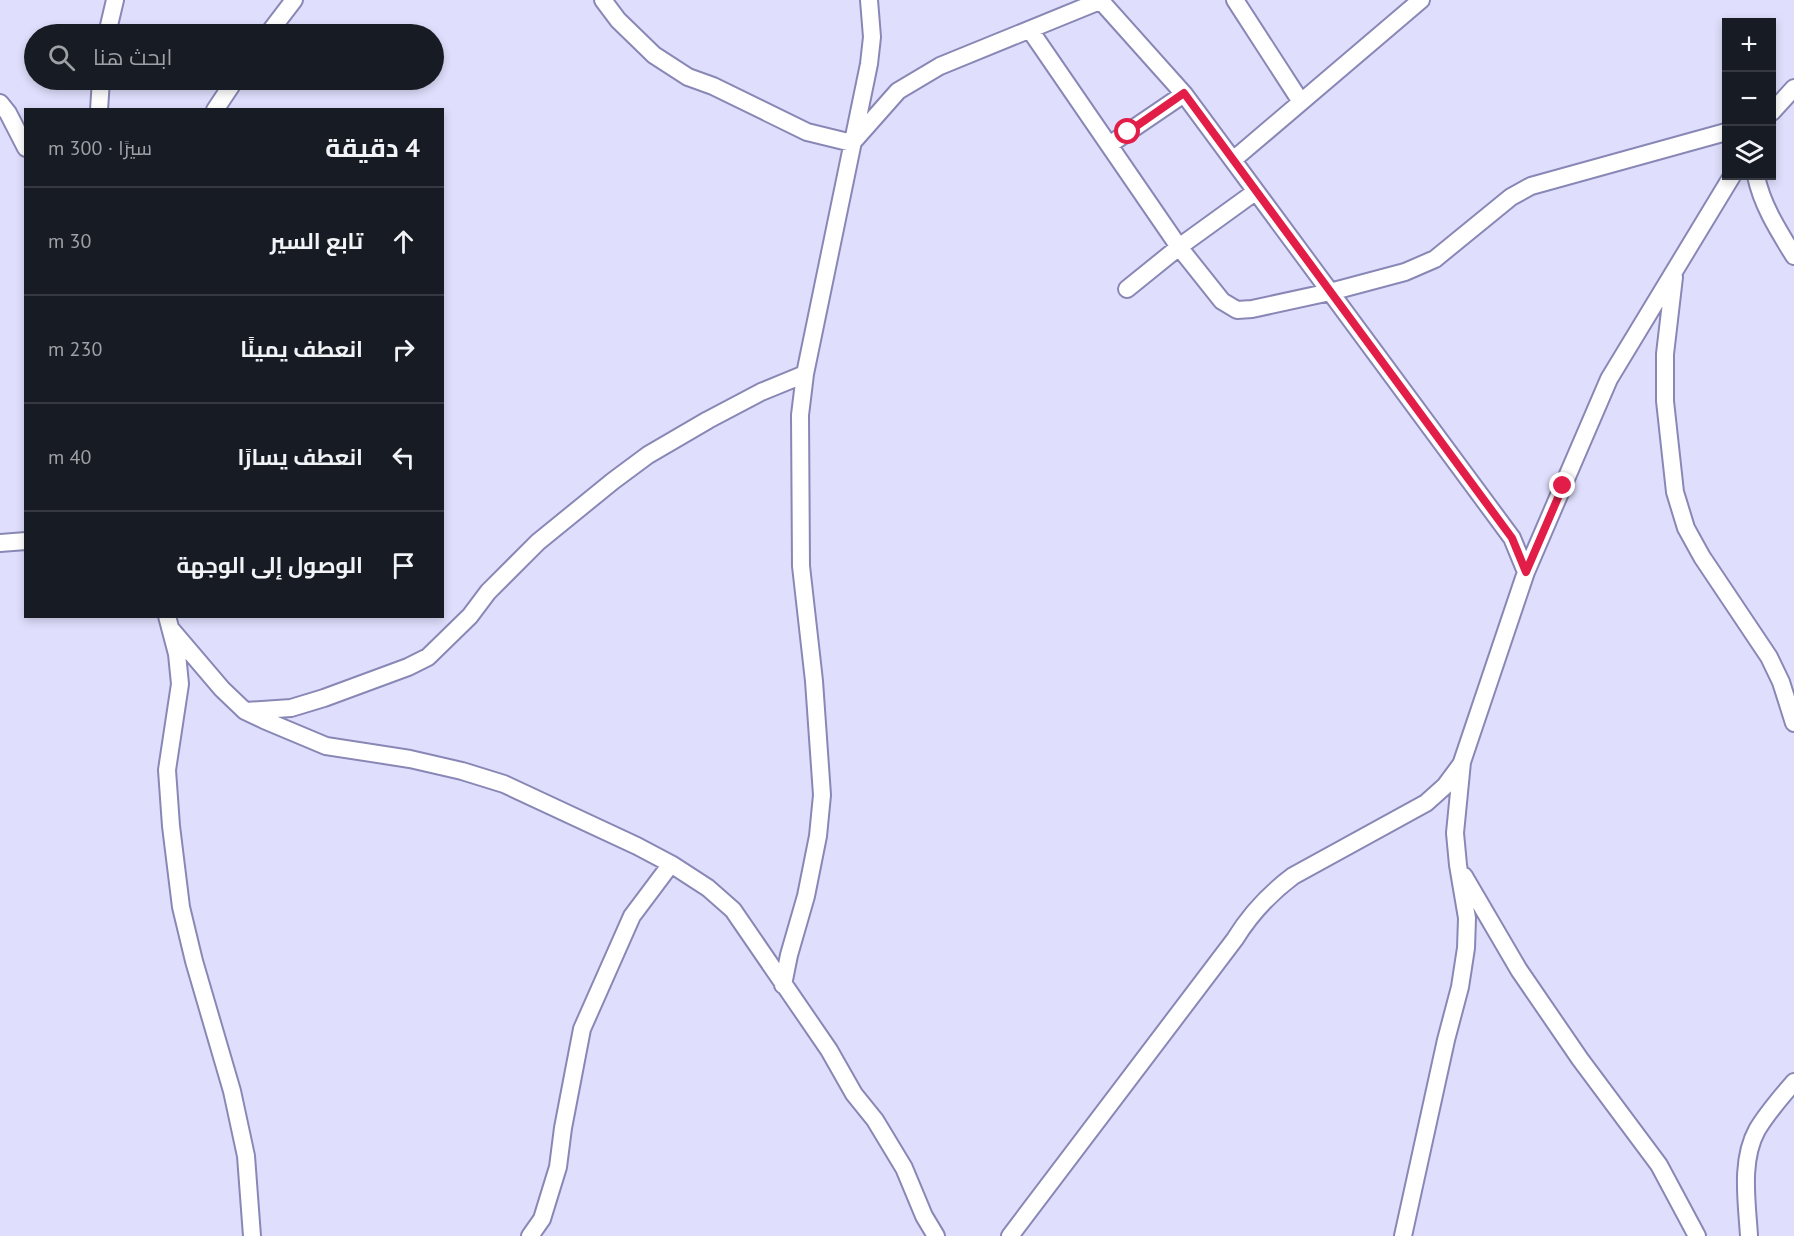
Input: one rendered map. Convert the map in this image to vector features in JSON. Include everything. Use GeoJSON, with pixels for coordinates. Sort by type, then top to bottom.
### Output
{"type":"FeatureCollection","features":[{"type":"Feature","properties":{"kind":"street"},"geometry":{"type":"LineString","coordinates":[[110,24],[116,0]]}},
{"type":"Feature","properties":{"kind":"street"},"geometry":{"type":"LineString","coordinates":[[276,24],[294,0]]}},
{"type":"Feature","properties":{"kind":"street"},"geometry":{"type":"LineString","coordinates":[[603,0],[618,20],[654,56],[688,77],[714,86],[807,132],[852,143]]}},
{"type":"Feature","properties":{"kind":"street"},"geometry":{"type":"LineString","coordinates":[[783,985],[806,896],[818,836],[822,795],[814,681],[801,566],[800,415],[805,374],[869,64],[872,37],[869,0]]}},
{"type":"Feature","properties":{"kind":"street"},"geometry":{"type":"LineString","coordinates":[[852,143],[898,91],[917,79],[940,66],[1101,0],[1184,93],[1512,538],[1526,572]]}},
{"type":"Feature","properties":{"kind":"street"},"geometry":{"type":"LineString","coordinates":[[1235,0],[1301,102]]}},
{"type":"Feature","properties":{"kind":"street"},"geometry":{"type":"LineString","coordinates":[[1233,160],[1421,0]]}},
{"type":"Feature","properties":{"kind":"street"},"geometry":{"type":"LineString","coordinates":[[1029,30],[1179,247],[1222,301],[1237,310],[1252,309],[1330,292],[1405,272],[1435,259],[1511,197],[1531,186],[1722,133]]}},
{"type":"Feature","properties":{"kind":"street"},"geometry":{"type":"LineString","coordinates":[[1776,108],[1794,88]]}},
{"type":"Feature","properties":{"kind":"street"},"geometry":{"type":"LineString","coordinates":[[99,108],[100,90]]}},
{"type":"Feature","properties":{"kind":"street"},"geometry":{"type":"LineString","coordinates":[[216,108],[228,90]]}},
{"type":"Feature","properties":{"kind":"street"},"geometry":{"type":"LineString","coordinates":[[1109,145],[1184,93]]}},
{"type":"Feature","properties":{"kind":"street"},"geometry":{"type":"LineString","coordinates":[[0,103],[8,113],[24,144]]}},
{"type":"Feature","properties":{"kind":"street"},"geometry":{"type":"LineString","coordinates":[[1403,1236],[1446,1040],[1460,987],[1467,918],[1455,833],[1462,762],[1526,572],[1609,379],[1730,180]]}},
{"type":"Feature","properties":{"kind":"street"},"geometry":{"type":"LineString","coordinates":[[1757,180],[1771,218],[1794,255]]}},
{"type":"Feature","properties":{"kind":"street"},"geometry":{"type":"LineString","coordinates":[[1127,289],[1179,247],[1255,192]]}},
{"type":"Feature","properties":{"kind":"street"},"geometry":{"type":"LineString","coordinates":[[1674,270],[1665,354],[1665,401],[1675,492],[1686,528],[1702,557],[1769,657],[1781,682],[1794,723]]}},
{"type":"Feature","properties":{"kind":"street"},"geometry":{"type":"LineString","coordinates":[[245,711],[291,708],[408,667],[429,657],[470,616],[488,592],[538,542],[630,468],[708,420],[761,392],[805,374]]}},
{"type":"Feature","properties":{"kind":"street"},"geometry":{"type":"LineString","coordinates":[[0,543],[24,541]]}},
{"type":"Feature","properties":{"kind":"street"},"geometry":{"type":"LineString","coordinates":[[168,622],[222,689],[245,711],[326,746],[410,759],[504,784],[573,815],[671,864],[708,888],[733,910],[829,1050],[854,1094],[875,1120],[904,1168],[924,1216],[936,1236]]}},
{"type":"Feature","properties":{"kind":"street"},"geometry":{"type":"LineString","coordinates":[[168,622],[177,654],[180,684],[167,770],[181,907],[194,961],[232,1091],[246,1156],[252,1236]]}},
{"type":"Feature","properties":{"kind":"street"},"geometry":{"type":"LineString","coordinates":[[1010,1236],[1235,939],[1248,917],[1272,891],[1293,876],[1426,803],[1445,786],[1462,762]]}},
{"type":"Feature","properties":{"kind":"street"},"geometry":{"type":"LineString","coordinates":[[530,1236],[542,1219],[558,1167],[564,1119],[582,1029],[632,915],[671,864]]}},
{"type":"Feature","properties":{"kind":"street"},"geometry":{"type":"LineString","coordinates":[[1458,865],[1526,980],[1580,1059],[1659,1165],[1696,1236]]}},
{"type":"Feature","properties":{"kind":"street"},"geometry":{"type":"LineString","coordinates":[[1749,1236],[1746,1188],[1748,1158],[1756,1131],[1794,1082]]}},
{"type":"Feature","properties":{"kind":"route"},"geometry":{"type":"LineString","coordinates":[[1128,132],[1184,93],[1512,538],[1526,572],[1563,486]]}}]}
